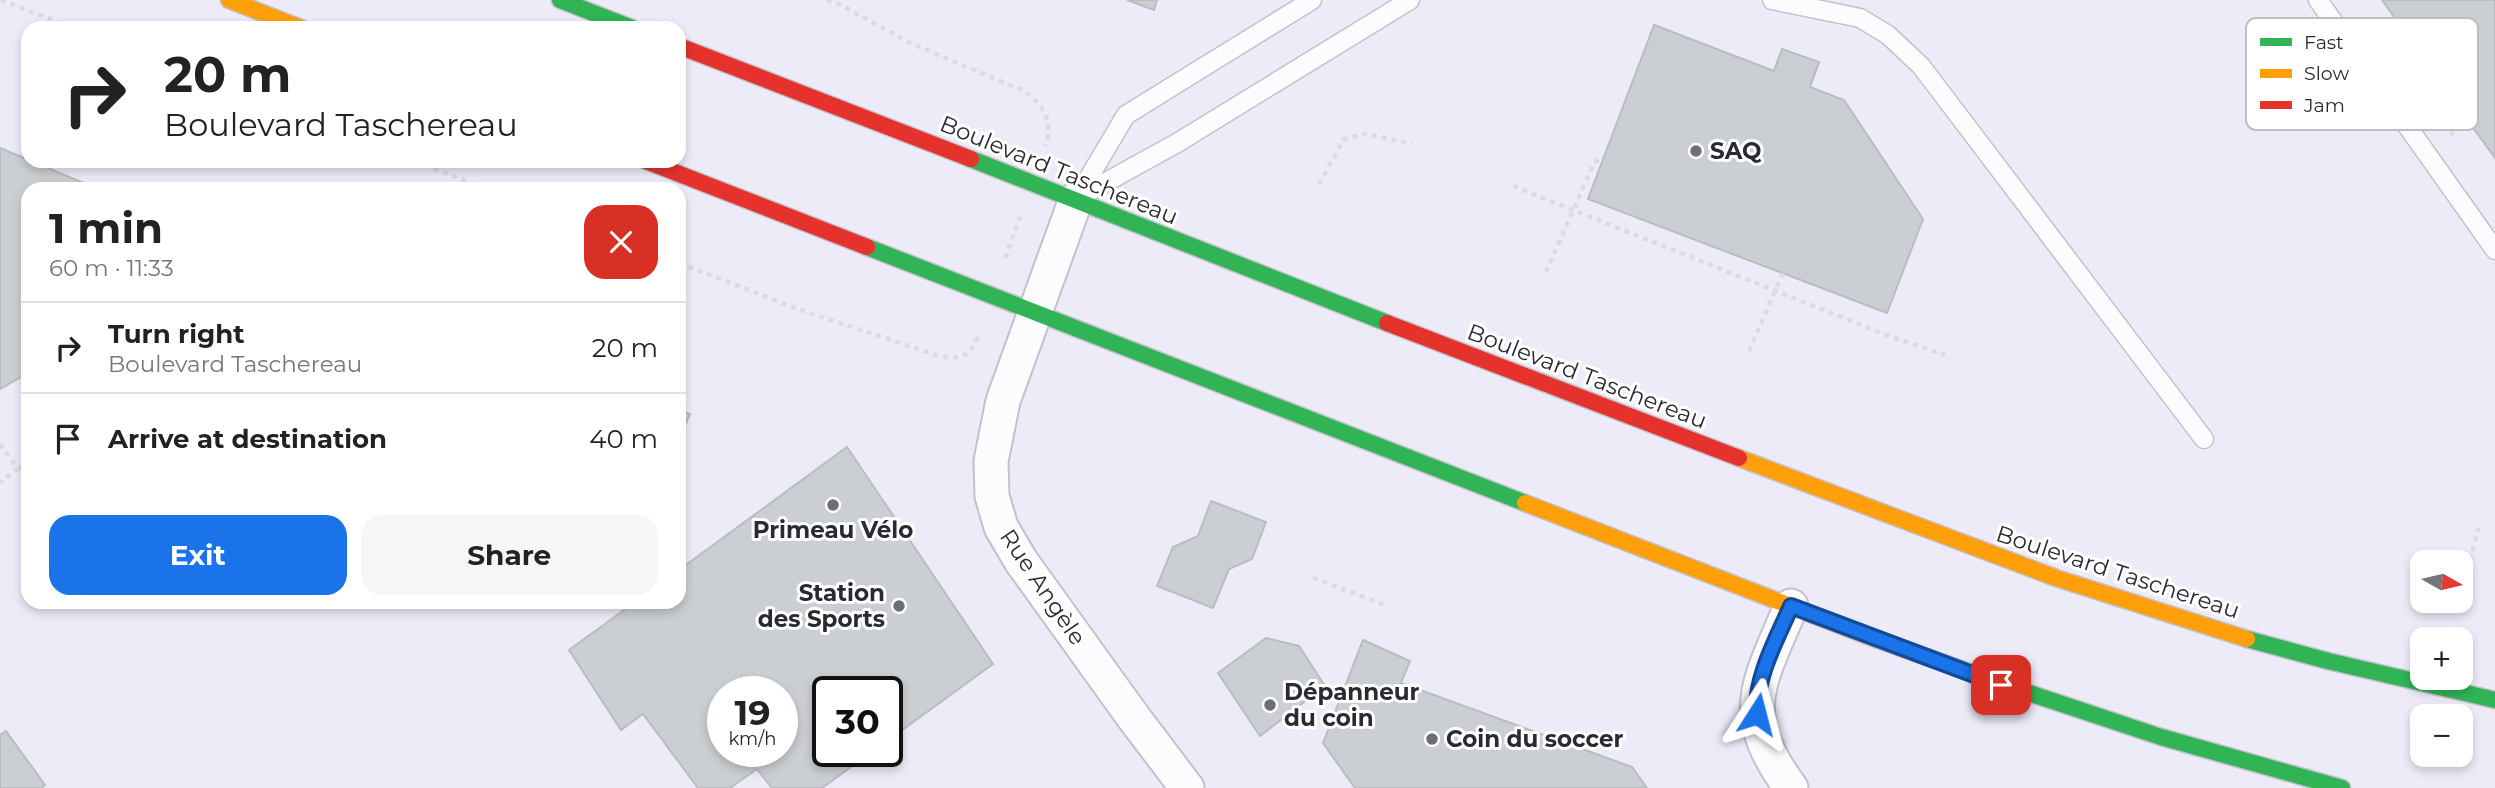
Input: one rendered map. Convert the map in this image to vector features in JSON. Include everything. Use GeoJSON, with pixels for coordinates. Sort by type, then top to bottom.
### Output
{"type":"FeatureCollection","features":[{"type":"Feature","properties":{"kind":"main road"},"geometry":{"type":"LineString","coordinates":[[229,0],[283,21]]}},
{"type":"Feature","properties":{"kind":"main road"},"geometry":{"type":"LineString","coordinates":[[560,0],[614,21]]}},
{"type":"Feature","properties":{"kind":"main road","name":"Boulevard Taschereau"},"geometry":{"type":"LineString","coordinates":[[686,49],[1568,393],[1956,542],[2103,595],[2273,646],[2417,683],[2495,699]]}},
{"type":"Feature","properties":{"kind":"main road"},"geometry":{"type":"LineString","coordinates":[[664,168],[1791,606],[2080,713],[2197,749],[2342,788]]}},
{"type":"Feature","properties":{"kind":"street","name":"Rue Angèle"},"geometry":{"type":"LineString","coordinates":[[1076,199],[998,417],[991,474],[992,496],[1006,536],[1034,581],[1187,788]]}},
{"type":"Feature","properties":{"kind":"street"},"geometry":{"type":"LineString","coordinates":[[1791,606],[1768,662],[1756,703],[1761,738],[1771,759],[1791,788]]}},
{"type":"Feature","properties":{"kind":"lane"},"geometry":{"type":"LineString","coordinates":[[1076,199],[1126,115],[1312,0]]}},
{"type":"Feature","properties":{"kind":"lane"},"geometry":{"type":"LineString","coordinates":[[1076,199],[1177,143],[1410,0]]}},
{"type":"Feature","properties":{"kind":"lane"},"geometry":{"type":"LineString","coordinates":[[1773,0],[1809,3],[1860,18],[1888,35],[1921,66],[2204,439]]}},
{"type":"Feature","properties":{"kind":"lane"},"geometry":{"type":"LineString","coordinates":[[2318,0],[2331,18]]}},
{"type":"Feature","properties":{"kind":"lane"},"geometry":{"type":"LineString","coordinates":[[2410,130],[2495,250]]}},
{"type":"Feature","properties":{"kind":"path"},"geometry":{"type":"LineString","coordinates":[[1,0],[56,21]]}},
{"type":"Feature","properties":{"kind":"path","name":"Boulevard Taschereau"},"geometry":{"type":"LineString","coordinates":[[827,0],[910,43],[1035,99],[1044,110],[1049,124],[1048,137],[1032,183]]}},
{"type":"Feature","properties":{"kind":"path"},"geometry":{"type":"LineString","coordinates":[[1319,184],[1344,139],[1366,134],[1412,144]]}},
{"type":"Feature","properties":{"kind":"path"},"geometry":{"type":"LineString","coordinates":[[1546,272],[1594,163],[1602,157]]}},
{"type":"Feature","properties":{"kind":"path"},"geometry":{"type":"LineString","coordinates":[[433,168],[468,182]]}},
{"type":"Feature","properties":{"kind":"path"},"geometry":{"type":"LineString","coordinates":[[686,266],[795,308],[904,345],[939,355],[963,356],[974,349],[1032,183]]}},
{"type":"Feature","properties":{"kind":"path"},"geometry":{"type":"LineString","coordinates":[[1513,186],[1889,336],[1945,355]]}},
{"type":"Feature","properties":{"kind":"path"},"geometry":{"type":"LineString","coordinates":[[1749,351],[1783,274]]}},
{"type":"Feature","properties":{"kind":"path"},"geometry":{"type":"LineString","coordinates":[[0,444],[18,469]]}},
{"type":"Feature","properties":{"kind":"path"},"geometry":{"type":"LineString","coordinates":[[0,482],[21,468]]}},
{"type":"Feature","properties":{"kind":"path"},"geometry":{"type":"LineString","coordinates":[[2473,550],[2478,527]]}},
{"type":"Feature","properties":{"kind":"path"},"geometry":{"type":"LineString","coordinates":[[1313,578],[1385,605]]}},
{"type":"Feature","properties":{"kind":"building"},"geometry":{"type":"Polygon","coordinates":[[[1127,0],[1157,0],[1154,10],[1127,0]]]}},
{"type":"Feature","properties":{"kind":"building"},"geometry":{"type":"Polygon","coordinates":[[[2382,0],[2495,0],[2495,158],[2475,130],[2478,130],[2478,18],[2395,18],[2382,0]]]}},
{"type":"Feature","properties":{"kind":"building"},"geometry":{"type":"Polygon","coordinates":[[[1654,25],[1774,71],[1782,49],[1819,62],[1810,87],[1844,100],[1923,219],[1887,313],[1588,199],[1654,25]]]}},
{"type":"Feature","properties":{"kind":"building"},"geometry":{"type":"Polygon","coordinates":[[[0,148],[21,157],[21,168],[48,168],[81,182],[21,182],[21,377],[0,389],[0,148]]]}},
{"type":"Feature","properties":{"kind":"building"},"geometry":{"type":"Polygon","coordinates":[[[847,447],[993,664],[903,729],[903,676],[812,676],[812,767],[851,767],[822,788],[772,788],[757,769],[730,788],[698,788],[643,714],[621,730],[569,650],[625,609],[686,609],[686,565],[847,447]]]}},
{"type":"Feature","properties":{"kind":"building"},"geometry":{"type":"Polygon","coordinates":[[[1211,501],[1266,522],[1252,559],[1229,569],[1213,608],[1157,586],[1173,547],[1198,536],[1211,501]]]}},
{"type":"Feature","properties":{"kind":"building","name":"Dépanneur du coin"},"geometry":{"type":"Polygon","coordinates":[[[1266,638],[1299,646],[1325,686],[1260,736],[1218,673],[1266,638]]]}},
{"type":"Feature","properties":{"kind":"building"},"geometry":{"type":"Polygon","coordinates":[[[1363,640],[1410,661],[1401,683],[1632,767],[1647,788],[1355,788],[1323,743],[1363,640]]]}},
{"type":"Feature","properties":{"kind":"building"},"geometry":{"type":"Polygon","coordinates":[[[6,731],[45,785],[41,788],[0,788],[0,735],[6,731]]]}},
{"type":"Feature","properties":{"kind":"traffic: fast"},"geometry":{"type":"LineString","coordinates":[[560,0],[614,21]]}},
{"type":"Feature","properties":{"kind":"traffic: fast"},"geometry":{"type":"LineString","coordinates":[[971,159],[1387,323]]}},
{"type":"Feature","properties":{"kind":"traffic: fast"},"geometry":{"type":"LineString","coordinates":[[867,247],[1525,503]]}},
{"type":"Feature","properties":{"kind":"traffic: fast"},"geometry":{"type":"LineString","coordinates":[[2247,639],[2495,700]]}},
{"type":"Feature","properties":{"kind":"traffic: fast"},"geometry":{"type":"LineString","coordinates":[[2008,686],[2161,737],[2342,788]]}},
{"type":"Feature","properties":{"kind":"traffic: slow"},"geometry":{"type":"LineString","coordinates":[[229,0],[283,21]]}},
{"type":"Feature","properties":{"kind":"traffic: slow"},"geometry":{"type":"LineString","coordinates":[[1739,458],[2056,578],[2247,639]]}},
{"type":"Feature","properties":{"kind":"traffic: slow"},"geometry":{"type":"LineString","coordinates":[[1525,503],[1865,635],[2008,686]]}},
{"type":"Feature","properties":{"kind":"traffic: jam"},"geometry":{"type":"LineString","coordinates":[[686,49],[971,159]]}},
{"type":"Feature","properties":{"kind":"traffic: jam"},"geometry":{"type":"LineString","coordinates":[[664,168],[867,247]]}},
{"type":"Feature","properties":{"kind":"traffic: jam"},"geometry":{"type":"LineString","coordinates":[[1387,323],[1739,458]]}},
{"type":"Feature","properties":{"kind":"place","name":"SAQ"},"geometry":{"type":"Point","coordinates":[1696,151]}},
{"type":"Feature","properties":{"kind":"place","name":"Primeau Vélo"},"geometry":{"type":"Point","coordinates":[833,505]}},
{"type":"Feature","properties":{"kind":"place","name":"Station des Sports"},"geometry":{"type":"Point","coordinates":[899,606]}},
{"type":"Feature","properties":{"kind":"place","name":"Dépanneur du coin"},"geometry":{"type":"Point","coordinates":[1270,705]}},
{"type":"Feature","properties":{"kind":"place","name":"Coin du soccer"},"geometry":{"type":"Point","coordinates":[1432,739]}},
{"type":"Feature","properties":{"kind":"route"},"geometry":{"type":"LineString","coordinates":[[1757,714],[1756,703],[1761,682],[1791,606],[2001,685]]}}]}
